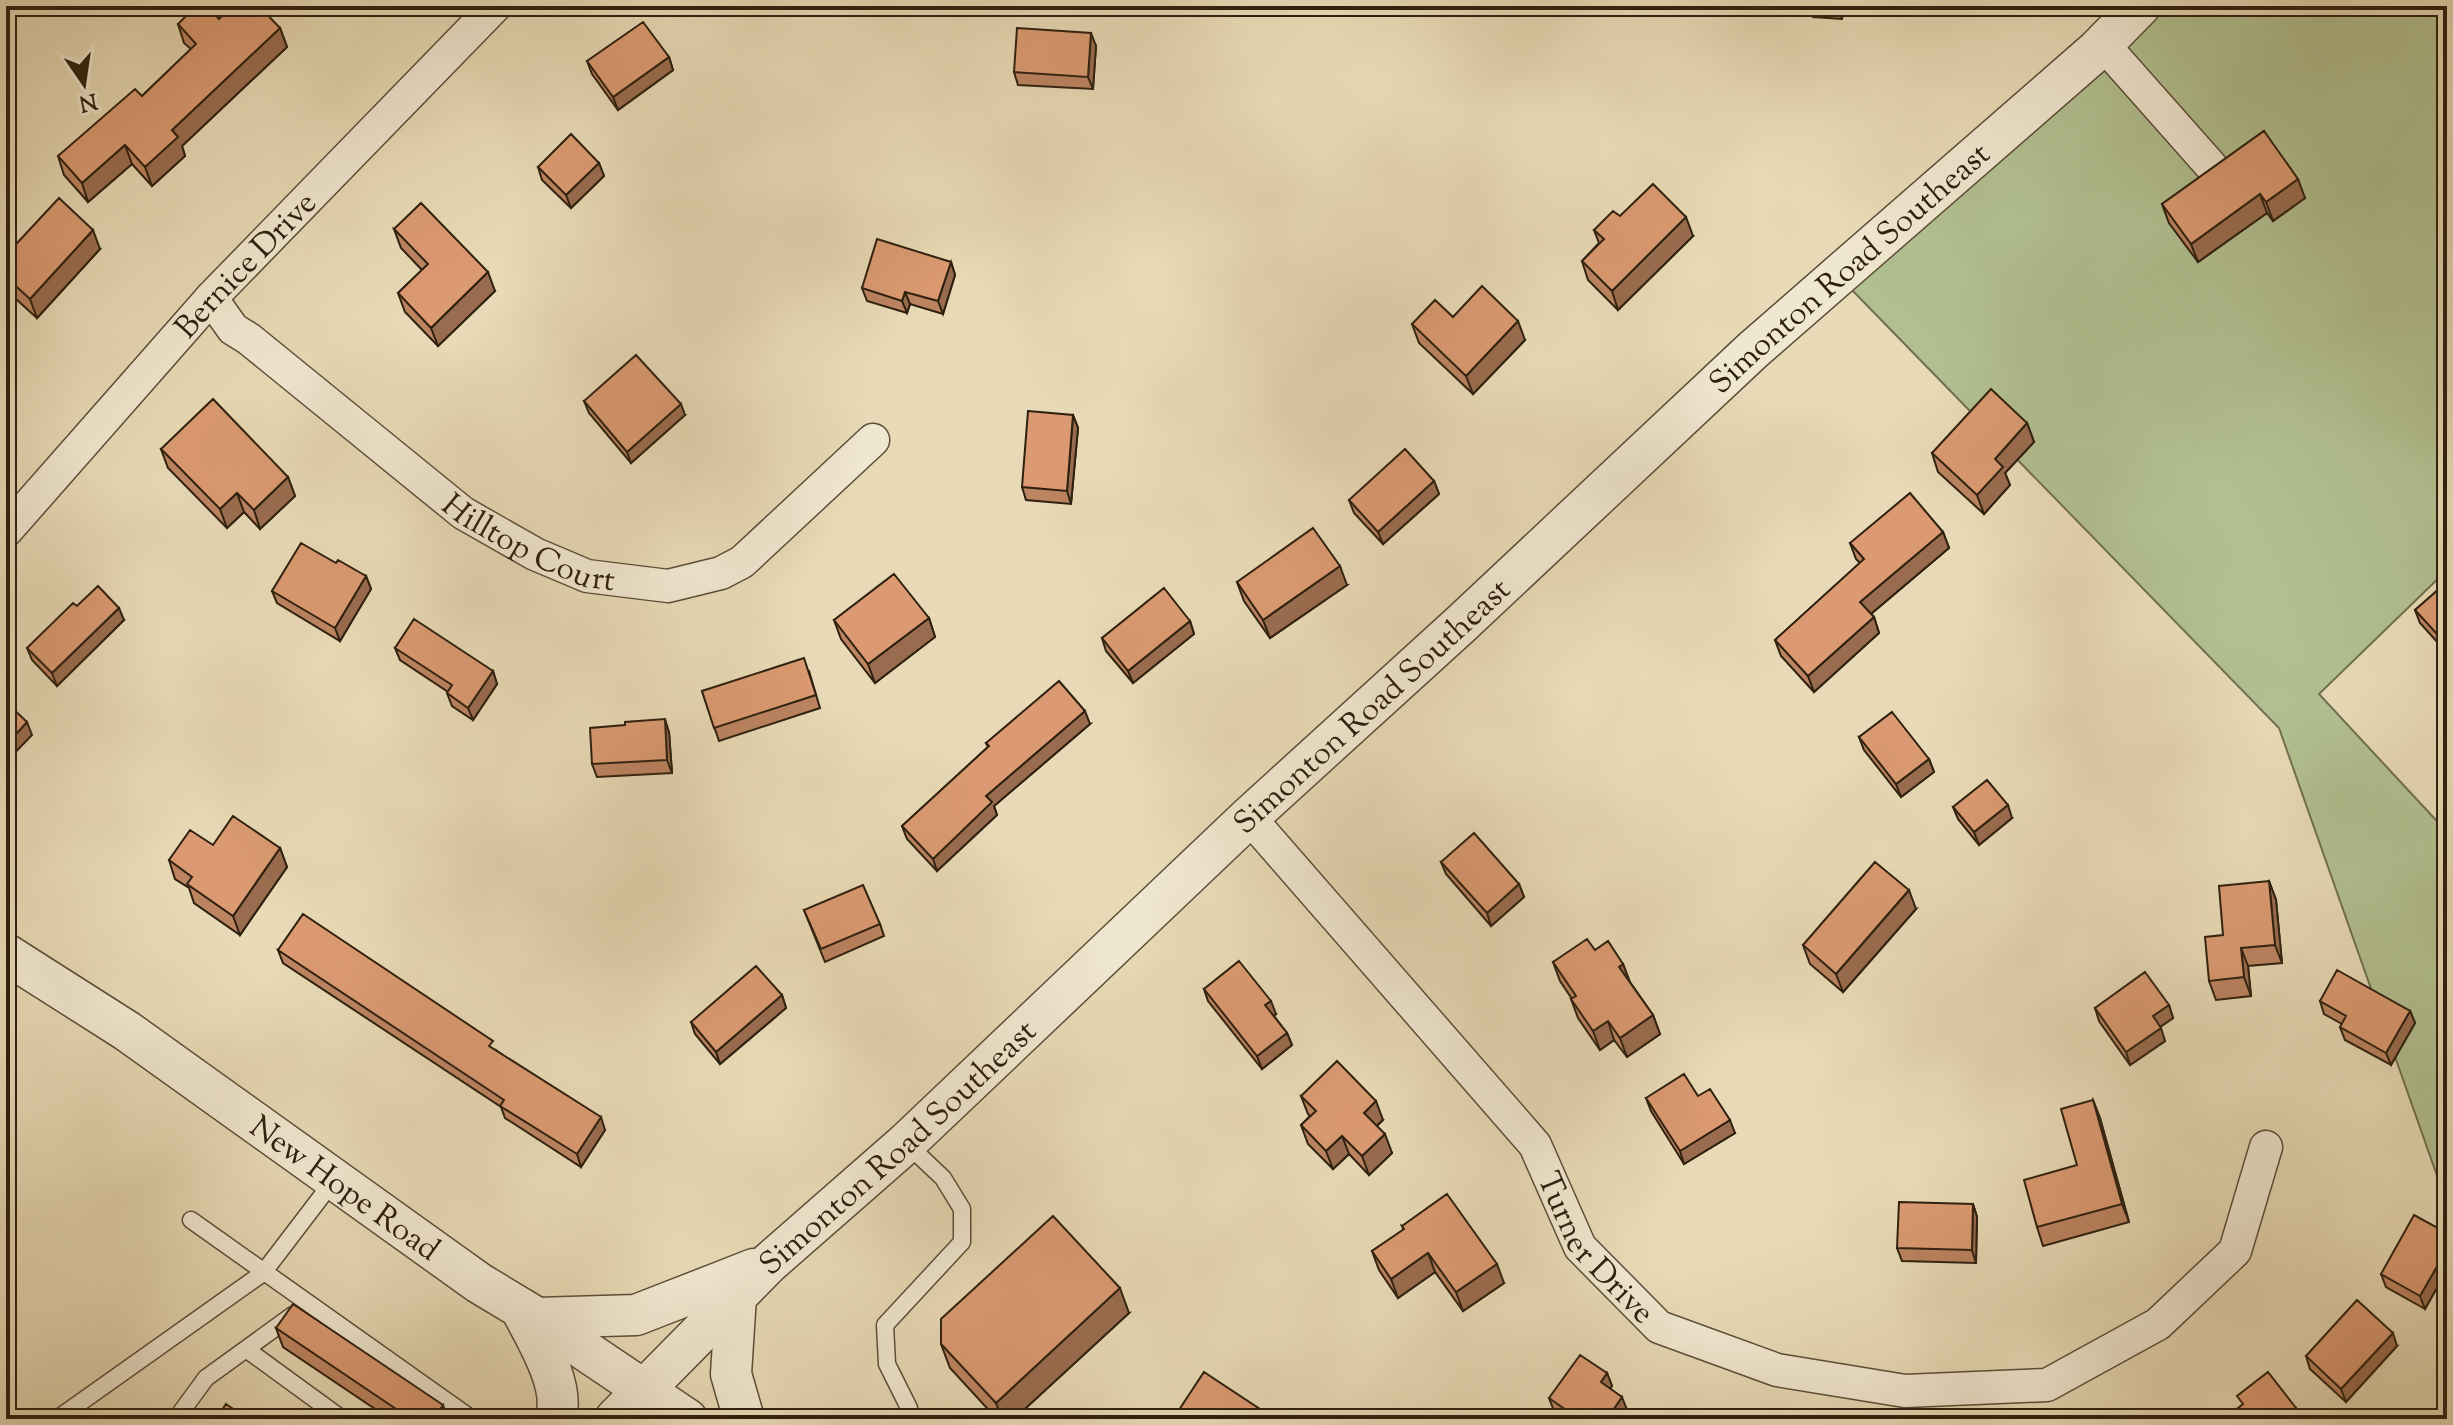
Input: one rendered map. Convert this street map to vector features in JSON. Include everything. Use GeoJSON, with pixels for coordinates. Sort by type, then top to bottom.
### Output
{"type":"FeatureCollection","features":[{"type":"Feature","properties":{"kind":"street","name":"Bernice Drive"},"geometry":{"type":"LineString","coordinates":[[6,531],[211,298],[495,6]]}},
{"type":"Feature","properties":{"kind":"street","name":"Simonton Road Southeast"},"geometry":{"type":"LineString","coordinates":[[615,1419],[769,1263],[906,1143],[1249,817],[1460,625],[1753,350],[2103,44],[2140,6]]}},
{"type":"Feature","properties":{"kind":"street"},"geometry":{"type":"LineString","coordinates":[[2103,44],[2211,166]]}},
{"type":"Feature","properties":{"kind":"street","name":"Hilltop Court"},"geometry":{"type":"LineString","coordinates":[[211,298],[233,329],[463,513],[535,554],[587,576],[668,586],[731,568],[742,562],[873,440]]}},
{"type":"Feature","properties":{"kind":"street","name":"Turner Drive"},"geometry":{"type":"LineString","coordinates":[[1249,817],[1535,1145],[1580,1247],[1659,1327],[1777,1370],[1905,1391],[2047,1385],[2158,1324],[2235,1251],[2266,1147]]}},
{"type":"Feature","properties":{"kind":"street","name":"New Hope Road"},"geometry":{"type":"LineString","coordinates":[[6,954],[127,1031],[479,1283],[687,1419]]}},
{"type":"Feature","properties":{"kind":"street"},"geometry":{"type":"LineString","coordinates":[[555,1419],[555,1390],[548,1359],[528,1313],[636,1315],[769,1263]]}},
{"type":"Feature","properties":{"kind":"street"},"geometry":{"type":"LineString","coordinates":[[736,1296],[731,1374],[744,1419]]}},
{"type":"Feature","properties":{"kind":"lane"},"geometry":{"type":"LineString","coordinates":[[906,1143],[943,1178],[962,1209],[962,1242],[885,1325],[887,1364],[909,1408],[910,1419]]}},
{"type":"Feature","properties":{"kind":"lane"},"geometry":{"type":"LineString","coordinates":[[57,1419],[263,1273],[335,1179]]}},
{"type":"Feature","properties":{"kind":"lane"},"geometry":{"type":"LineString","coordinates":[[191,1220],[472,1419]]}},
{"type":"Feature","properties":{"kind":"lane"},"geometry":{"type":"LineString","coordinates":[[176,1419],[206,1378],[307,1304]]}},
{"type":"Feature","properties":{"kind":"lane"},"geometry":{"type":"LineString","coordinates":[[246,1349],[342,1419]]}},
{"type":"Feature","properties":{"kind":"green space"},"geometry":{"type":"Polygon","coordinates":[[[2162,6],[2447,6],[2447,570],[2319,694],[2447,832],[2447,1204],[2279,728],[1851,289],[2162,6]]]}},
{"type":"Feature","properties":{"kind":"building"},"geometry":{"type":"Polygon","coordinates":[[[196,6],[207,6],[219,19],[232,6],[259,6],[280,28],[172,130],[178,137],[145,167],[125,145],[82,183],[58,156],[135,89],[142,96],[196,44],[178,24],[196,6]]]}},
{"type":"Feature","properties":{"kind":"building"},"geometry":{"type":"Polygon","coordinates":[[[643,22],[669,57],[613,97],[587,61],[643,22]]]}},
{"type":"Feature","properties":{"kind":"building"},"geometry":{"type":"Polygon","coordinates":[[[1017,28],[1091,33],[1088,77],[1014,72],[1017,28]]]}},
{"type":"Feature","properties":{"kind":"building"},"geometry":{"type":"Polygon","coordinates":[[[2264,131],[2298,179],[2266,202],[2260,194],[2191,244],[2162,204],[2264,131]]]}},
{"type":"Feature","properties":{"kind":"building"},"geometry":{"type":"Polygon","coordinates":[[[571,134],[599,163],[566,195],[538,167],[571,134]]]}},
{"type":"Feature","properties":{"kind":"building"},"geometry":{"type":"Polygon","coordinates":[[[1653,184],[1686,217],[1612,291],[1582,261],[1604,239],[1594,230],[1613,211],[1620,216],[1653,184]]]}},
{"type":"Feature","properties":{"kind":"building"},"geometry":{"type":"Polygon","coordinates":[[[59,198],[93,230],[30,299],[6,277],[6,255],[59,198]]]}},
{"type":"Feature","properties":{"kind":"building"},"geometry":{"type":"Polygon","coordinates":[[[421,203],[488,272],[431,328],[398,293],[428,264],[394,229],[421,203]]]}},
{"type":"Feature","properties":{"kind":"building"},"geometry":{"type":"Polygon","coordinates":[[[877,239],[951,262],[938,301],[905,292],[902,301],[862,288],[877,239]]]}},
{"type":"Feature","properties":{"kind":"building"},"geometry":{"type":"Polygon","coordinates":[[[1482,286],[1518,321],[1466,376],[1412,324],[1435,300],[1453,317],[1482,286]]]}},
{"type":"Feature","properties":{"kind":"building"},"geometry":{"type":"Polygon","coordinates":[[[636,355],[681,404],[627,452],[584,401],[636,355]]]}},
{"type":"Feature","properties":{"kind":"building"},"geometry":{"type":"Polygon","coordinates":[[[1991,389],[2027,423],[1995,459],[2003,467],[1977,495],[1932,453],[1991,389]]]}},
{"type":"Feature","properties":{"kind":"building"},"geometry":{"type":"Polygon","coordinates":[[[213,399],[288,477],[254,510],[237,493],[220,509],[161,449],[213,399]]]}},
{"type":"Feature","properties":{"kind":"building"},"geometry":{"type":"Polygon","coordinates":[[[1028,411],[1073,415],[1067,491],[1022,487],[1028,411]]]}},
{"type":"Feature","properties":{"kind":"building"},"geometry":{"type":"Polygon","coordinates":[[[1405,449],[1434,481],[1378,532],[1349,500],[1405,449]]]}},
{"type":"Feature","properties":{"kind":"building"},"geometry":{"type":"Polygon","coordinates":[[[1910,493],[1943,532],[1860,602],[1874,617],[1808,676],[1775,640],[1864,559],[1850,543],[1910,493]]]}},
{"type":"Feature","properties":{"kind":"building"},"geometry":{"type":"Polygon","coordinates":[[[1313,528],[1340,566],[1263,620],[1237,582],[1313,528]]]}},
{"type":"Feature","properties":{"kind":"building"},"geometry":{"type":"Polygon","coordinates":[[[301,543],[366,576],[335,628],[272,591],[301,543]]]}},
{"type":"Feature","properties":{"kind":"building"},"geometry":{"type":"Polygon","coordinates":[[[894,574],[929,618],[868,664],[834,620],[894,574]]]}},
{"type":"Feature","properties":{"kind":"building"},"geometry":{"type":"Polygon","coordinates":[[[2447,582],[2447,645],[2415,610],[2447,582]]]}},
{"type":"Feature","properties":{"kind":"building"},"geometry":{"type":"Polygon","coordinates":[[[98,586],[119,608],[52,673],[27,648],[73,603],[77,606],[98,586]]]}},
{"type":"Feature","properties":{"kind":"building"},"geometry":{"type":"Polygon","coordinates":[[[1164,588],[1190,621],[1128,671],[1102,638],[1164,588]]]}},
{"type":"Feature","properties":{"kind":"building"},"geometry":{"type":"Polygon","coordinates":[[[414,619],[493,671],[468,708],[447,693],[452,685],[395,648],[414,619]]]}},
{"type":"Feature","properties":{"kind":"building"},"geometry":{"type":"Polygon","coordinates":[[[804,658],[816,695],[714,728],[702,691],[804,658]]]}},
{"type":"Feature","properties":{"kind":"building"},"geometry":{"type":"Polygon","coordinates":[[[1059,681],[1085,711],[986,796],[992,802],[933,859],[902,826],[989,746],[986,743],[1059,681]]]}},
{"type":"Feature","properties":{"kind":"building"},"geometry":{"type":"Polygon","coordinates":[[[6,702],[27,722],[6,745],[6,702]]]}},
{"type":"Feature","properties":{"kind":"building"},"geometry":{"type":"Polygon","coordinates":[[[1892,712],[1929,759],[1896,784],[1859,737],[1892,712]]]}},
{"type":"Feature","properties":{"kind":"building"},"geometry":{"type":"Polygon","coordinates":[[[665,719],[667,760],[592,764],[590,728],[665,719]]]}},
{"type":"Feature","properties":{"kind":"building"},"geometry":{"type":"Polygon","coordinates":[[[1987,780],[2008,805],[1974,832],[1953,807],[1987,780]]]}},
{"type":"Feature","properties":{"kind":"building"},"geometry":{"type":"Polygon","coordinates":[[[233,816],[280,848],[233,916],[187,884],[192,877],[169,860],[190,830],[213,845],[233,816]]]}},
{"type":"Feature","properties":{"kind":"building"},"geometry":{"type":"Polygon","coordinates":[[[1474,833],[1519,884],[1487,913],[1441,862],[1474,833]]]}},
{"type":"Feature","properties":{"kind":"building"},"geometry":{"type":"Polygon","coordinates":[[[1875,862],[1909,890],[1836,974],[1803,945],[1875,862]]]}},
{"type":"Feature","properties":{"kind":"building"},"geometry":{"type":"Polygon","coordinates":[[[2269,881],[2275,945],[2241,948],[2244,977],[2209,981],[2205,937],[2223,935],[2219,886],[2269,881]]]}},
{"type":"Feature","properties":{"kind":"building"},"geometry":{"type":"Polygon","coordinates":[[[863,885],[880,924],[821,949],[804,910],[863,885]]]}},
{"type":"Feature","properties":{"kind":"building"},"geometry":{"type":"Polygon","coordinates":[[[303,914],[493,1041],[489,1046],[601,1117],[577,1154],[500,1106],[504,1100],[278,950],[303,914]]]}},
{"type":"Feature","properties":{"kind":"building"},"geometry":{"type":"Polygon","coordinates":[[[1587,939],[1595,950],[1608,941],[1623,964],[1619,967],[1653,1015],[1620,1038],[1608,1021],[1593,1031],[1571,999],[1576,996],[1553,962],[1587,939]]]}},
{"type":"Feature","properties":{"kind":"building"},"geometry":{"type":"Polygon","coordinates":[[[1239,961],[1271,1001],[1265,1005],[1287,1033],[1257,1056],[1204,989],[1239,961]]]}},
{"type":"Feature","properties":{"kind":"building"},"geometry":{"type":"Polygon","coordinates":[[[756,966],[782,995],[716,1052],[691,1022],[756,966]]]}},
{"type":"Feature","properties":{"kind":"building"},"geometry":{"type":"Polygon","coordinates":[[[2337,970],[2410,1011],[2386,1053],[2340,1027],[2346,1016],[2320,1001],[2337,970]]]}},
{"type":"Feature","properties":{"kind":"building"},"geometry":{"type":"Polygon","coordinates":[[[2145,972],[2169,1005],[2153,1016],[2161,1028],[2126,1052],[2095,1008],[2145,972]]]}},
{"type":"Feature","properties":{"kind":"building"},"geometry":{"type":"Polygon","coordinates":[[[1337,1061],[1376,1101],[1364,1113],[1385,1134],[1362,1156],[1342,1136],[1326,1151],[1301,1125],[1316,1111],[1301,1096],[1337,1061]]]}},
{"type":"Feature","properties":{"kind":"building"},"geometry":{"type":"Polygon","coordinates":[[[1684,1074],[1698,1096],[1710,1089],[1730,1120],[1680,1151],[1646,1098],[1684,1074]]]}},
{"type":"Feature","properties":{"kind":"building"},"geometry":{"type":"Polygon","coordinates":[[[2447,1098],[2447,1181],[2439,1180],[2447,1098]]]}},
{"type":"Feature","properties":{"kind":"building"},"geometry":{"type":"Polygon","coordinates":[[[2093,1100],[2122,1204],[2037,1227],[2024,1180],[2077,1165],[2061,1109],[2093,1100]]]}},
{"type":"Feature","properties":{"kind":"building"},"geometry":{"type":"Polygon","coordinates":[[[1447,1194],[1497,1264],[1456,1292],[1428,1253],[1391,1279],[1372,1251],[1447,1194]]]}},
{"type":"Feature","properties":{"kind":"building"},"geometry":{"type":"Polygon","coordinates":[[[1899,1202],[1973,1204],[1972,1250],[1897,1248],[1899,1202]]]}},
{"type":"Feature","properties":{"kind":"building"},"geometry":{"type":"Polygon","coordinates":[[[2414,1215],[2447,1233],[2447,1249],[2420,1296],[2381,1274],[2414,1215]]]}},
{"type":"Feature","properties":{"kind":"building"},"geometry":{"type":"Polygon","coordinates":[[[1053,1216],[1120,1288],[996,1403],[941,1344],[941,1319],[1053,1216]]]}},
{"type":"Feature","properties":{"kind":"building"},"geometry":{"type":"Polygon","coordinates":[[[2357,1300],[2393,1333],[2341,1389],[2306,1356],[2357,1300]]]}},
{"type":"Feature","properties":{"kind":"building"},"geometry":{"type":"Polygon","coordinates":[[[293,1304],[443,1405],[434,1419],[411,1419],[276,1328],[293,1304]]]}},
{"type":"Feature","properties":{"kind":"building"},"geometry":{"type":"Polygon","coordinates":[[[1580,1355],[1607,1373],[1601,1382],[1622,1397],[1607,1419],[1579,1419],[1549,1398],[1580,1355]]]}},
{"type":"Feature","properties":{"kind":"building"},"geometry":{"type":"Polygon","coordinates":[[[1204,1372],[1275,1419],[1173,1419],[1204,1372]]]}},
{"type":"Feature","properties":{"kind":"building"},"geometry":{"type":"Polygon","coordinates":[[[2268,1372],[2296,1408],[2282,1419],[2224,1419],[2243,1404],[2237,1396],[2268,1372]]]}},
{"type":"Feature","properties":{"kind":"building"},"geometry":{"type":"Polygon","coordinates":[[[226,1404],[248,1419],[216,1419],[226,1404]]]}}]}
